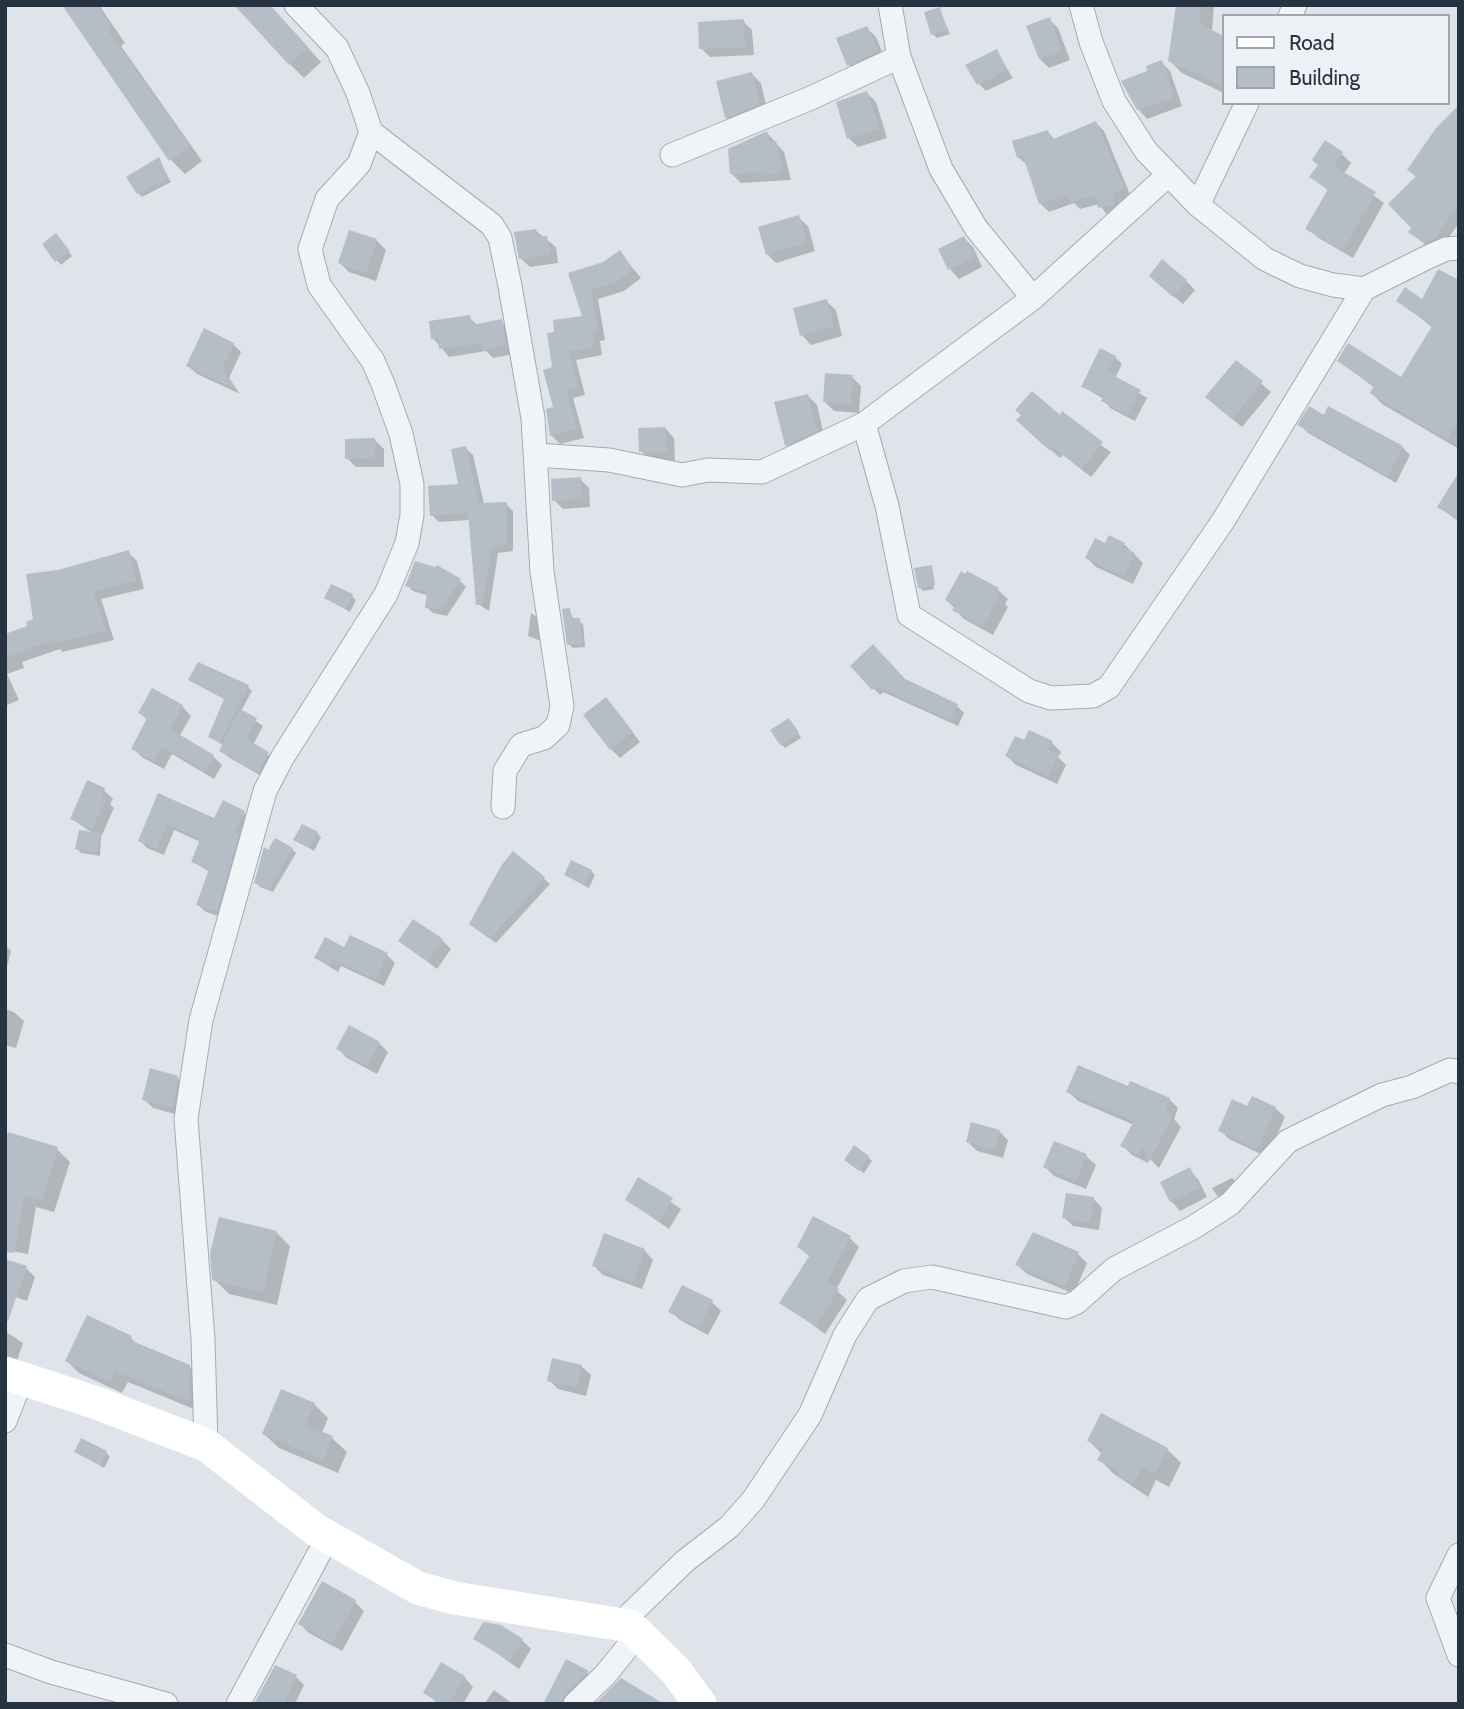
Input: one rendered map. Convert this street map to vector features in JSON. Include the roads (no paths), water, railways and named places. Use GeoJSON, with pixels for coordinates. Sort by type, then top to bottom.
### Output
{"type":"FeatureCollection","features":[{"type":"Feature","properties":{"kind":"street"},"geometry":{"type":"LineString","coordinates":[[296,5],[337,48],[358,93],[371,132],[488,221],[499,238],[529,391],[537,455],[542,572],[562,706],[558,725],[544,738],[521,745],[505,771],[502,807]]}},
{"type":"Feature","properties":{"kind":"street"},"geometry":{"type":"LineString","coordinates":[[890,5],[899,57],[941,169],[976,228],[1032,298]]}},
{"type":"Feature","properties":{"kind":"street"},"geometry":{"type":"LineString","coordinates":[[1081,5],[1091,42],[1114,101],[1146,151],[1167,176],[1265,259],[1300,276],[1332,285],[1364,289]]}},
{"type":"Feature","properties":{"kind":"street"},"geometry":{"type":"LineString","coordinates":[[672,155],[811,99],[899,57]]}},
{"type":"Feature","properties":{"kind":"street"},"geometry":{"type":"LineString","coordinates":[[1198,205],[1246,105]]}},
{"type":"Feature","properties":{"kind":"street"},"geometry":{"type":"LineString","coordinates":[[205,1445],[203,1339],[186,1119],[201,1020],[265,791],[282,758],[386,594],[407,543],[412,515],[412,484],[401,434],[383,384],[373,361],[319,285],[310,249],[327,199],[359,164],[371,132]]}},
{"type":"Feature","properties":{"kind":"street"},"geometry":{"type":"LineString","coordinates":[[537,455],[609,460],[682,475],[708,470],[762,472],[864,424],[1032,298],[1167,176]]}},
{"type":"Feature","properties":{"kind":"street"},"geometry":{"type":"LineString","coordinates":[[864,424],[887,506],[909,615],[1029,691],[1051,698],[1093,696],[1109,687],[1223,521],[1364,289],[1446,249],[1459,248]]}},
{"type":"Feature","properties":{"kind":"street"},"geometry":{"type":"LineString","coordinates":[[575,1704],[605,1675],[630,1628],[685,1561],[729,1527],[753,1500],[810,1415],[845,1335],[868,1298],[904,1281],[932,1277],[1066,1307],[1077,1302],[1114,1269],[1194,1227],[1230,1204],[1287,1141],[1382,1095],[1412,1087],[1450,1070],[1459,1072]]}},
{"type":"Feature","properties":{"kind":"street"},"geometry":{"type":"LineString","coordinates":[[5,1421],[14,1376],[205,1445],[328,1537],[418,1588],[454,1598],[630,1628],[676,1671],[701,1704]]}},
{"type":"Feature","properties":{"kind":"street"},"geometry":{"type":"LineString","coordinates":[[234,1703],[328,1537]]}},
{"type":"Feature","properties":{"kind":"street"},"geometry":{"type":"LineString","coordinates":[[1459,1555],[1438,1598],[1459,1655]]}},
{"type":"Feature","properties":{"kind":"street"},"geometry":{"type":"LineString","coordinates":[[5,1655],[51,1672],[166,1704]]}}]}
